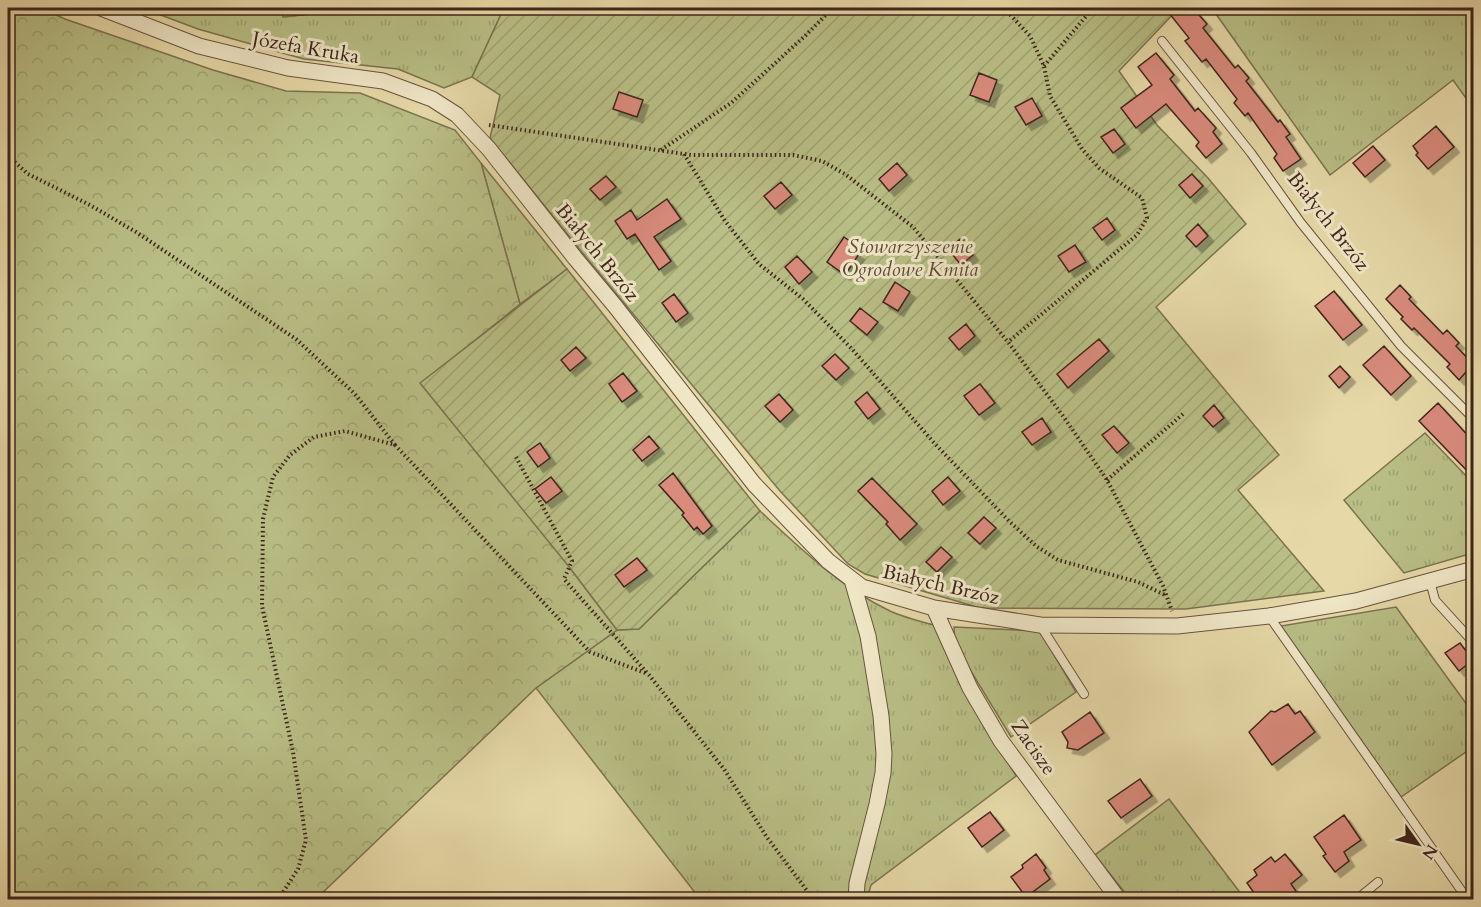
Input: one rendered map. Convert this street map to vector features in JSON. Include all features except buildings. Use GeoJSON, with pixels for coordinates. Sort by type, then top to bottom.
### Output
{"type":"FeatureCollection","features":[{"type":"Feature","properties":{"kind":"street","name":"Józefa Kruka"},"geometry":{"type":"LineString","coordinates":[[101,8],[199,46],[288,68],[383,81],[432,99],[464,122]]}},
{"type":"Feature","properties":{"kind":"street","name":"Białych Brzóz"},"geometry":{"type":"LineString","coordinates":[[464,122],[489,149],[615,306],[754,484],[828,561],[862,587],[934,608],[1040,625],[1177,626],[1269,616],[1356,601],[1473,569]]}},
{"type":"Feature","properties":{"kind":"street"},"geometry":{"type":"LineString","coordinates":[[852,580],[868,636],[884,745],[883,773],[860,869],[856,900]]}},
{"type":"Feature","properties":{"kind":"street","name":"Zacisze"},"geometry":{"type":"LineString","coordinates":[[934,608],[970,688],[1002,741],[1119,900]]}},
{"type":"Feature","properties":{"kind":"lane","name":"Białych Brzóz"},"geometry":{"type":"LineString","coordinates":[[1162,41],[1251,153],[1301,223],[1401,346],[1473,418]]}},
{"type":"Feature","properties":{"kind":"lane"},"geometry":{"type":"LineString","coordinates":[[1430,581],[1435,600],[1473,643]]}},
{"type":"Feature","properties":{"kind":"lane"},"geometry":{"type":"LineString","coordinates":[[1269,616],[1468,900]]}},
{"type":"Feature","properties":{"kind":"lane"},"geometry":{"type":"LineString","coordinates":[[1040,625],[1084,694]]}},
{"type":"Feature","properties":{"kind":"lane"},"geometry":{"type":"LineString","coordinates":[[1356,900],[1378,882]]}},
{"type":"Feature","properties":{"kind":"path"},"geometry":{"type":"LineString","coordinates":[[661,151],[731,103],[806,36],[833,8]]}},
{"type":"Feature","properties":{"kind":"path"},"geometry":{"type":"LineString","coordinates":[[1004,8],[1030,36],[1044,66],[1050,96],[1082,149],[1099,168],[1142,198],[1147,218],[1137,235],[1008,342]]}},
{"type":"Feature","properties":{"kind":"path"},"geometry":{"type":"LineString","coordinates":[[1044,66],[1094,8]]}},
{"type":"Feature","properties":{"kind":"path"},"geometry":{"type":"LineString","coordinates":[[493,126],[684,154],[793,155],[822,161],[845,174],[913,227],[1008,342],[1107,480],[1167,596],[1171,609]]}},
{"type":"Feature","properties":{"kind":"path"},"geometry":{"type":"LineString","coordinates":[[684,154],[725,221],[759,264],[803,299],[851,348],[935,444],[1029,540],[1058,560],[1138,582],[1167,596]]}},
{"type":"Feature","properties":{"kind":"path"},"geometry":{"type":"LineString","coordinates":[[8,156],[28,174],[88,204],[136,232],[296,339],[355,394],[395,445],[590,651],[649,675]]}},
{"type":"Feature","properties":{"kind":"path"},"geometry":{"type":"LineString","coordinates":[[1107,480],[1183,414]]}},
{"type":"Feature","properties":{"kind":"path"},"geometry":{"type":"LineString","coordinates":[[278,900],[298,869],[306,840],[293,752],[262,606],[263,519],[273,477],[290,455],[314,437],[345,431],[395,445]]}},
{"type":"Feature","properties":{"kind":"path"},"geometry":{"type":"LineString","coordinates":[[516,457],[572,561],[564,579],[649,675],[724,769],[766,836],[814,900]]}},
{"type":"Feature","properties":{"kind":"green space"},"geometry":{"type":"Polygon","coordinates":[[[8,8],[41,8],[65,19],[213,70],[286,91],[360,93],[455,130],[481,163],[520,304],[457,355],[570,568],[617,630],[536,688],[316,899],[8,899],[8,8]]]}},
{"type":"Feature","properties":{"kind":"green space"},"geometry":{"type":"Polygon","coordinates":[[[142,8],[279,8],[284,17],[328,12],[333,8],[504,8],[472,77],[444,88],[398,69],[304,59],[198,29],[142,8]]]}},
{"type":"Feature","properties":{"kind":"green space"},"geometry":{"type":"Polygon","coordinates":[[[279,8],[333,8],[328,12],[283,17],[279,8]]]}},
{"type":"Feature","properties":{"kind":"green space","name":"Stowarzyszenie Ogrodowe Kmita"},"geometry":{"type":"Polygon","coordinates":[[[504,8],[1179,8],[1119,71],[1157,125],[1208,178],[1246,224],[1156,307],[1279,455],[1238,490],[1324,591],[1186,609],[980,608],[865,574],[848,564],[780,491],[490,138],[500,95],[472,77],[504,8]]]}},
{"type":"Feature","properties":{"kind":"green space"},"geometry":{"type":"Polygon","coordinates":[[[1223,8],[1473,8],[1473,108],[1453,80],[1330,175],[1216,14],[1223,8]]]}},
{"type":"Feature","properties":{"kind":"green space"},"geometry":{"type":"Polygon","coordinates":[[[481,163],[567,269],[520,304],[481,163]]]}},
{"type":"Feature","properties":{"kind":"green space"},"geometry":{"type":"Polygon","coordinates":[[[567,269],[760,511],[639,629],[617,630],[570,568],[420,383],[567,269]]]}},
{"type":"Feature","properties":{"kind":"green space"},"geometry":{"type":"Polygon","coordinates":[[[1425,433],[1473,483],[1473,553],[1404,573],[1344,500],[1425,433]]]}},
{"type":"Feature","properties":{"kind":"green space"},"geometry":{"type":"Polygon","coordinates":[[[760,511],[821,566],[854,590],[896,613],[938,626],[972,701],[1016,776],[871,885],[867,899],[700,899],[536,688],[617,630],[639,629],[760,511]]]}},
{"type":"Feature","properties":{"kind":"green space"},"geometry":{"type":"Polygon","coordinates":[[[1396,607],[1473,713],[1473,747],[1401,797],[1281,626],[1396,607]]]}},
{"type":"Feature","properties":{"kind":"green space"},"geometry":{"type":"Polygon","coordinates":[[[954,627],[1040,631],[1076,692],[1011,737],[955,645],[954,627]]]}},
{"type":"Feature","properties":{"kind":"green space"},"geometry":{"type":"Polygon","coordinates":[[[1169,799],[1245,899],[1130,899],[1095,855],[1169,799]]]}}]}
